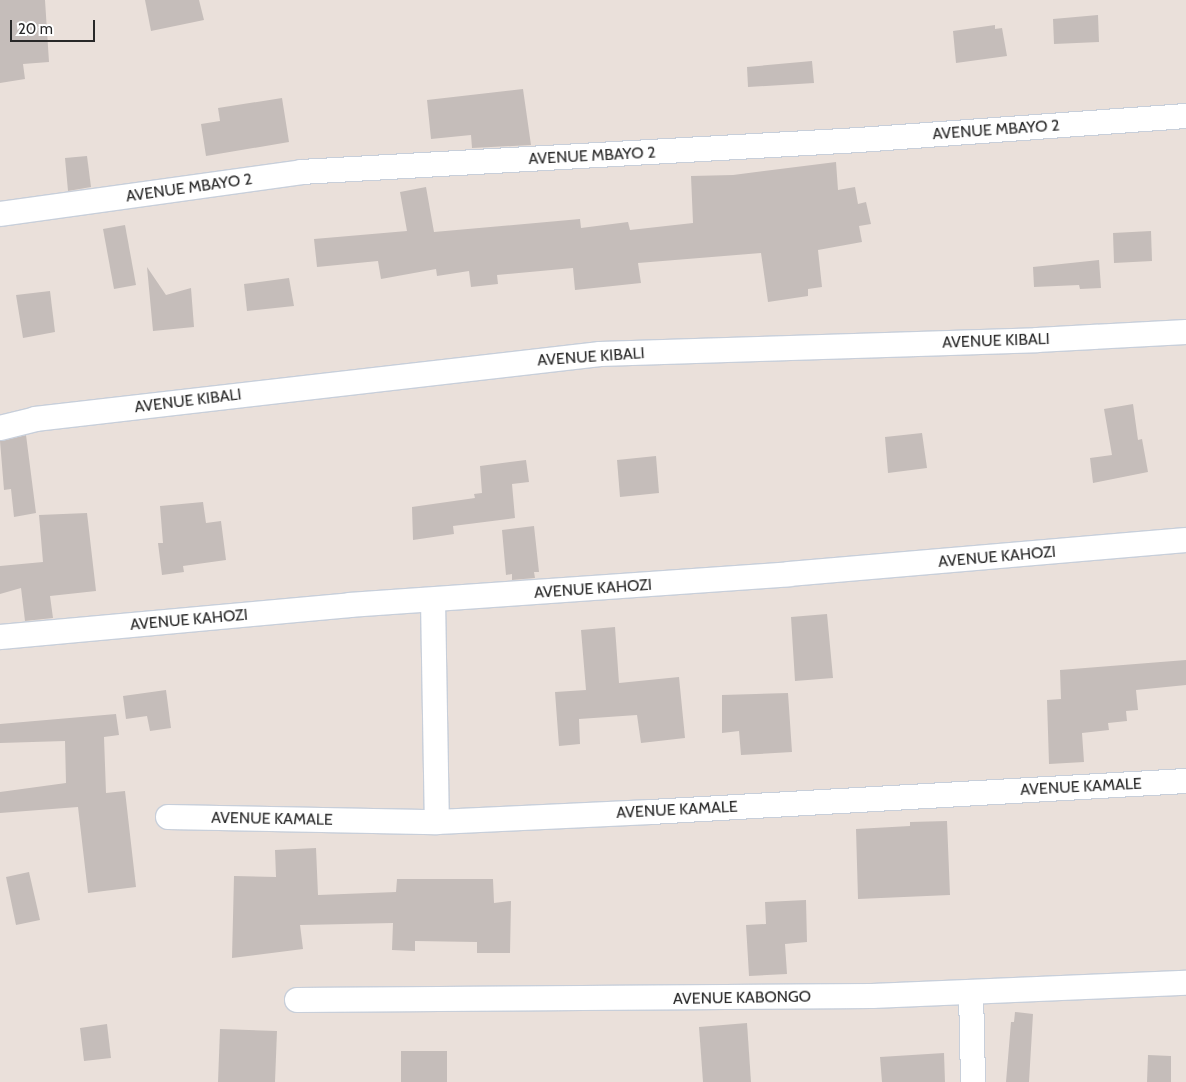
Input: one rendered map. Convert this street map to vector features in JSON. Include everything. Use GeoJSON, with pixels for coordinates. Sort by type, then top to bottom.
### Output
{"type":"FeatureCollection","features":[{"type":"Feature","properties":{"kind":"street","name":"AVENUE MBAYO 2"},"geometry":{"type":"LineString","coordinates":[[0,214],[301,172],[859,140],[1186,116]]}},
{"type":"Feature","properties":{"kind":"street","name":"AVENUE KIBALI"},"geometry":{"type":"LineString","coordinates":[[0,428],[35,419],[600,354],[1037,340],[1186,332]]}},
{"type":"Feature","properties":{"kind":"street","name":"AVENUE KAHOZI"},"geometry":{"type":"LineString","coordinates":[[0,638],[350,605],[790,574],[1186,540]]}},
{"type":"Feature","properties":{"kind":"street"},"geometry":{"type":"LineString","coordinates":[[433,600],[437,822]]}},
{"type":"Feature","properties":{"kind":"street","name":"AVENUE KAMALE"},"geometry":{"type":"LineString","coordinates":[[168,817],[437,822],[651,812],[1186,781]]}},
{"type":"Feature","properties":{"kind":"street","name":"AVENUE KABONGO"},"geometry":{"type":"LineString","coordinates":[[297,1000],[742,998],[971,992],[1186,983]]}},
{"type":"Feature","properties":{"kind":"street"},"geometry":{"type":"LineString","coordinates":[[971,992],[973,1082]]}},
{"type":"Feature","properties":{"kind":"building"},"geometry":{"type":"Polygon","coordinates":[[[0,0],[45,0],[49,62],[23,64],[25,79],[0,83],[0,0]]]}},
{"type":"Feature","properties":{"kind":"building"},"geometry":{"type":"Polygon","coordinates":[[[145,0],[199,0],[204,20],[151,31],[145,0]]]}},
{"type":"Feature","properties":{"kind":"building"},"geometry":{"type":"Polygon","coordinates":[[[1098,15],[1099,42],[1054,44],[1053,19],[1098,15]]]}},
{"type":"Feature","properties":{"kind":"building"},"geometry":{"type":"Polygon","coordinates":[[[995,25],[995,29],[1002,28],[1007,56],[956,63],[953,31],[995,25]]]}},
{"type":"Feature","properties":{"kind":"building"},"geometry":{"type":"Polygon","coordinates":[[[812,61],[814,83],[748,87],[747,67],[812,61]]]}},
{"type":"Feature","properties":{"kind":"building"},"geometry":{"type":"Polygon","coordinates":[[[523,89],[531,145],[472,148],[471,135],[431,139],[427,100],[523,89]]]}},
{"type":"Feature","properties":{"kind":"building"},"geometry":{"type":"Polygon","coordinates":[[[282,98],[289,142],[206,156],[201,124],[220,121],[218,108],[282,98]]]}},
{"type":"Feature","properties":{"kind":"building"},"geometry":{"type":"Polygon","coordinates":[[[87,156],[91,187],[68,191],[65,158],[87,156]]]}},
{"type":"Feature","properties":{"kind":"building"},"geometry":{"type":"Polygon","coordinates":[[[836,162],[838,190],[855,187],[858,204],[866,202],[871,224],[859,226],[862,242],[818,250],[822,287],[808,289],[808,296],[768,302],[761,253],[638,263],[641,283],[575,290],[573,268],[497,275],[498,284],[471,287],[469,271],[437,276],[436,269],[381,279],[378,261],[317,267],[314,239],[407,231],[400,192],[426,187],[434,232],[580,219],[581,228],[628,222],[630,230],[693,223],[691,176],[733,175],[836,162]]]}},
{"type":"Feature","properties":{"kind":"building"},"geometry":{"type":"Polygon","coordinates":[[[125,225],[136,285],[114,289],[103,229],[125,225]]]}},
{"type":"Feature","properties":{"kind":"building"},"geometry":{"type":"Polygon","coordinates":[[[1151,231],[1152,261],[1114,263],[1113,233],[1151,231]]]}},
{"type":"Feature","properties":{"kind":"building"},"geometry":{"type":"Polygon","coordinates":[[[1099,260],[1101,288],[1080,289],[1079,285],[1034,287],[1033,267],[1099,260]]]}},
{"type":"Feature","properties":{"kind":"building"},"geometry":{"type":"Polygon","coordinates":[[[147,267],[166,295],[191,288],[194,327],[153,331],[147,267]]]}},
{"type":"Feature","properties":{"kind":"building"},"geometry":{"type":"Polygon","coordinates":[[[289,278],[294,306],[247,311],[244,284],[289,278]]]}},
{"type":"Feature","properties":{"kind":"building"},"geometry":{"type":"Polygon","coordinates":[[[50,291],[55,332],[23,338],[16,295],[50,291]]]}},
{"type":"Feature","properties":{"kind":"building"},"geometry":{"type":"Polygon","coordinates":[[[1133,404],[1138,440],[1142,439],[1148,472],[1093,483],[1090,458],[1112,455],[1104,409],[1133,404]]]}},
{"type":"Feature","properties":{"kind":"building"},"geometry":{"type":"Polygon","coordinates":[[[922,433],[927,468],[888,473],[885,437],[922,433]]]}},
{"type":"Feature","properties":{"kind":"building"},"geometry":{"type":"Polygon","coordinates":[[[26,435],[36,513],[14,517],[11,489],[4,490],[0,441],[26,435]]]}},
{"type":"Feature","properties":{"kind":"building"},"geometry":{"type":"Polygon","coordinates":[[[656,456],[659,493],[620,497],[617,460],[656,456]]]}},
{"type":"Feature","properties":{"kind":"building"},"geometry":{"type":"Polygon","coordinates":[[[526,460],[529,482],[512,484],[515,518],[453,526],[454,534],[413,540],[412,507],[475,498],[474,494],[482,493],[480,466],[526,460]]]}},
{"type":"Feature","properties":{"kind":"building"},"geometry":{"type":"Polygon","coordinates":[[[203,502],[206,523],[221,521],[226,560],[183,566],[184,572],[162,575],[158,543],[163,543],[160,506],[203,502]]]}},
{"type":"Feature","properties":{"kind":"building"},"geometry":{"type":"Polygon","coordinates":[[[87,513],[96,591],[50,596],[53,618],[25,621],[21,588],[0,594],[0,566],[43,562],[39,515],[87,513]]]}},
{"type":"Feature","properties":{"kind":"building"},"geometry":{"type":"Polygon","coordinates":[[[534,526],[539,572],[534,572],[535,578],[512,580],[512,574],[506,575],[502,530],[534,526]]]}},
{"type":"Feature","properties":{"kind":"building"},"geometry":{"type":"Polygon","coordinates":[[[827,614],[833,678],[795,681],[791,617],[827,614]]]}},
{"type":"Feature","properties":{"kind":"building"},"geometry":{"type":"Polygon","coordinates":[[[615,627],[619,683],[679,677],[685,738],[641,743],[637,715],[579,719],[580,744],[559,746],[555,692],[586,690],[581,630],[615,627]]]}},
{"type":"Feature","properties":{"kind":"building"},"geometry":{"type":"Polygon","coordinates":[[[1186,660],[1186,685],[1136,690],[1138,710],[1126,711],[1127,721],[1108,723],[1109,730],[1082,733],[1084,762],[1049,764],[1047,700],[1061,699],[1060,670],[1186,660]]]}},
{"type":"Feature","properties":{"kind":"building"},"geometry":{"type":"Polygon","coordinates":[[[166,690],[171,728],[150,731],[147,716],[126,719],[123,696],[166,690]]]}},
{"type":"Feature","properties":{"kind":"building"},"geometry":{"type":"Polygon","coordinates":[[[788,693],[792,752],[741,755],[739,731],[722,733],[722,695],[788,693]]]}},
{"type":"Feature","properties":{"kind":"building"},"geometry":{"type":"Polygon","coordinates":[[[116,714],[119,735],[104,737],[106,793],[125,791],[136,887],[88,893],[78,807],[0,813],[0,792],[66,783],[65,741],[0,743],[0,724],[116,714]]]}},
{"type":"Feature","properties":{"kind":"building"},"geometry":{"type":"Polygon","coordinates":[[[947,821],[950,895],[858,899],[856,829],[910,826],[910,822],[947,821]]]}},
{"type":"Feature","properties":{"kind":"building"},"geometry":{"type":"Polygon","coordinates":[[[316,848],[318,895],[396,892],[397,879],[493,879],[494,903],[511,901],[510,953],[477,953],[477,942],[415,941],[415,951],[392,950],[393,923],[300,925],[303,949],[232,958],[234,876],[276,877],[275,850],[316,848]]]}},
{"type":"Feature","properties":{"kind":"building"},"geometry":{"type":"Polygon","coordinates":[[[29,872],[40,920],[16,925],[6,877],[29,872]]]}},
{"type":"Feature","properties":{"kind":"building"},"geometry":{"type":"Polygon","coordinates":[[[806,900],[807,942],[785,944],[787,974],[749,976],[746,925],[766,924],[765,902],[806,900]]]}},
{"type":"Feature","properties":{"kind":"building"},"geometry":{"type":"Polygon","coordinates":[[[1015,1012],[1033,1014],[1029,1082],[1006,1082],[1011,1022],[1014,1022],[1015,1012]]]}},
{"type":"Feature","properties":{"kind":"building"},"geometry":{"type":"Polygon","coordinates":[[[747,1023],[751,1082],[703,1082],[699,1027],[747,1023]]]}},
{"type":"Feature","properties":{"kind":"building"},"geometry":{"type":"Polygon","coordinates":[[[107,1024],[111,1058],[84,1061],[80,1028],[107,1024]]]}},
{"type":"Feature","properties":{"kind":"building"},"geometry":{"type":"Polygon","coordinates":[[[220,1029],[277,1031],[275,1082],[218,1082],[220,1029]]]}},
{"type":"Feature","properties":{"kind":"building"},"geometry":{"type":"Polygon","coordinates":[[[401,1051],[447,1051],[447,1082],[401,1082],[401,1051]]]}},
{"type":"Feature","properties":{"kind":"building"},"geometry":{"type":"Polygon","coordinates":[[[944,1053],[945,1082],[882,1082],[880,1057],[944,1053]]]}},
{"type":"Feature","properties":{"kind":"building"},"geometry":{"type":"Polygon","coordinates":[[[1148,1055],[1171,1056],[1171,1082],[1147,1082],[1148,1055]]]}}]}
